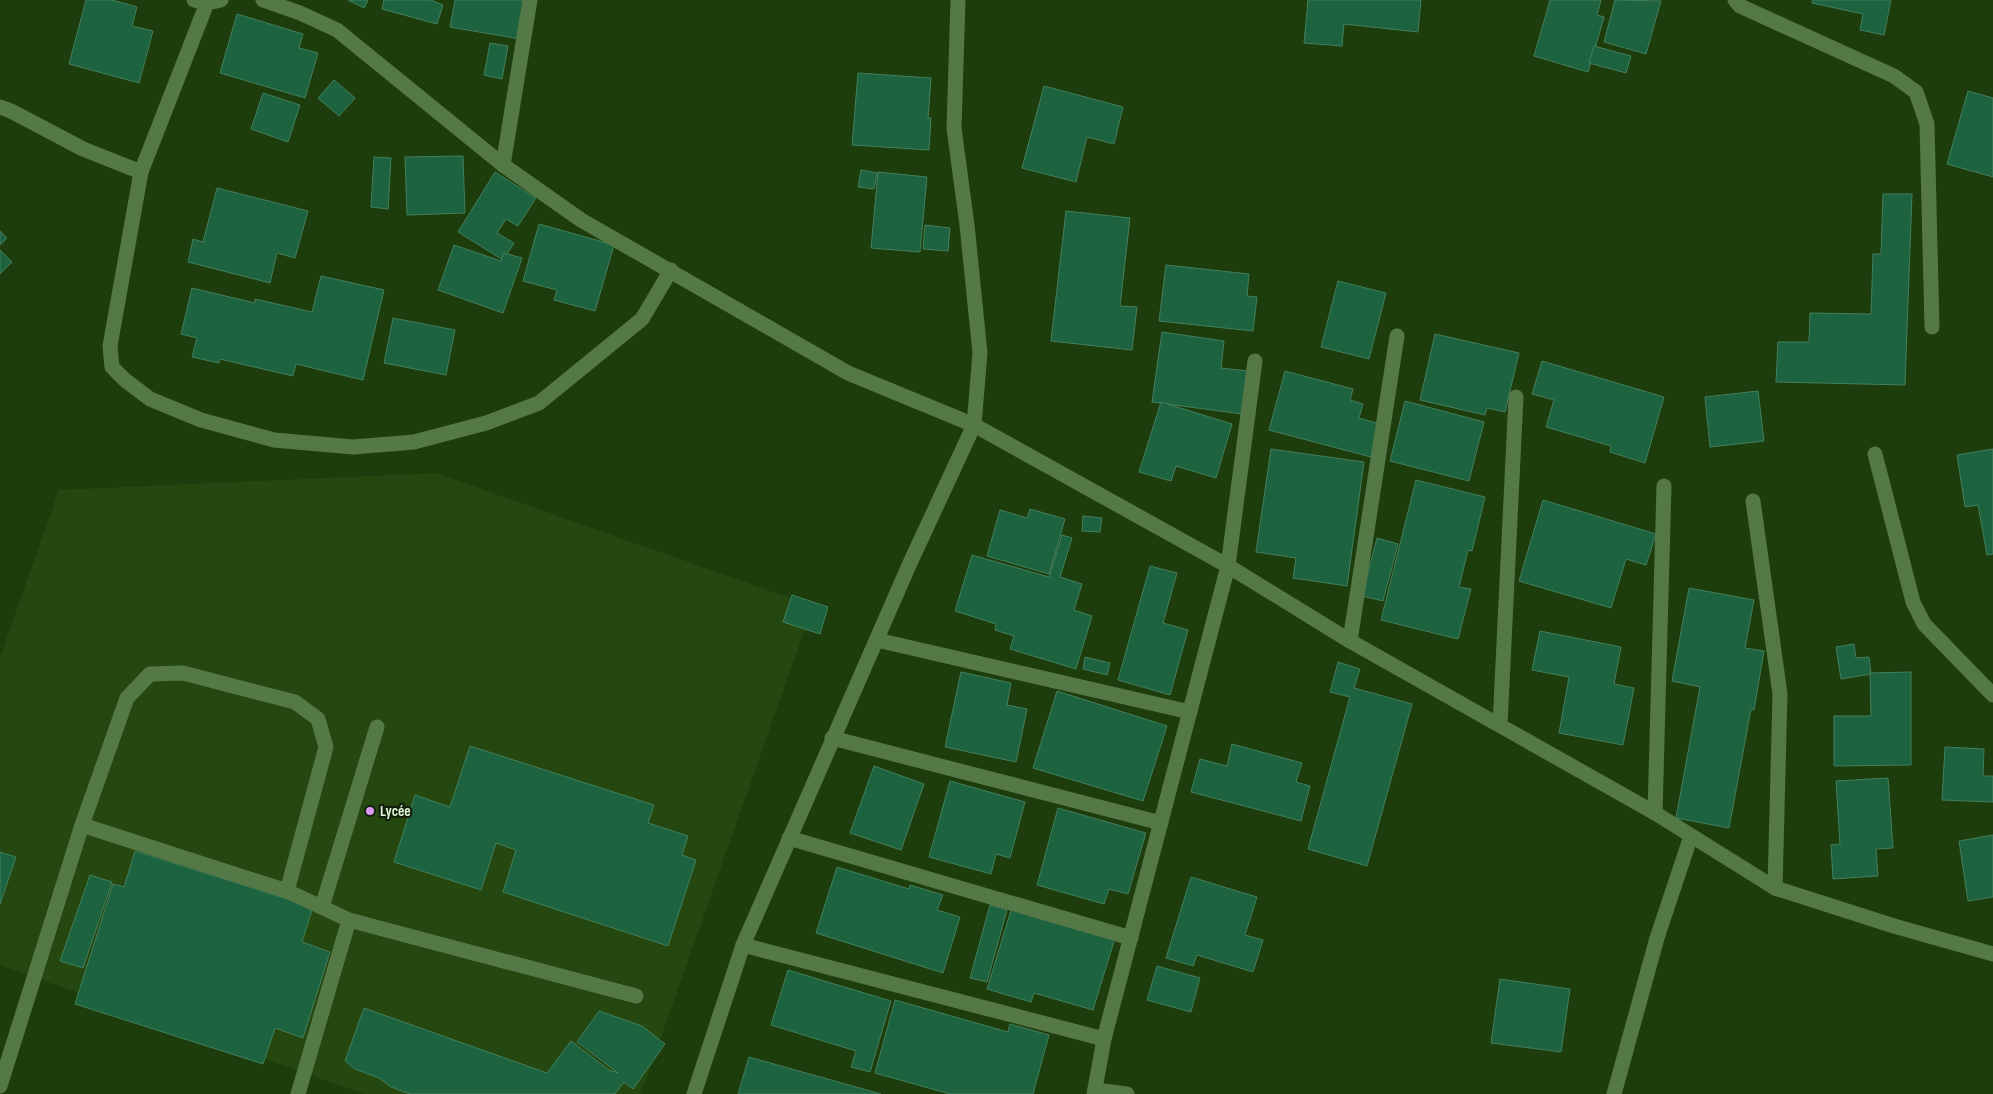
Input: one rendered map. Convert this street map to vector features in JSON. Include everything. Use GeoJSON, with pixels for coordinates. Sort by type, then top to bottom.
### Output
{"type":"FeatureCollection","features":[{"type":"Feature","properties":{"kind":"street"},"geometry":{"type":"LineString","coordinates":[[263,0],[300,13],[337,30],[503,165],[581,220],[848,373],[974,425],[1228,566],[1350,641],[1655,813],[1775,888],[1894,926],[1993,954]]}},
{"type":"Feature","properties":{"kind":"street"},"geometry":{"type":"LineString","coordinates":[[503,165],[530,0]]}},
{"type":"Feature","properties":{"kind":"street"},"geometry":{"type":"LineString","coordinates":[[694,1094],[743,945],[832,738],[974,425],[980,353],[967,225],[954,128],[958,0]]}},
{"type":"Feature","properties":{"kind":"street"},"geometry":{"type":"LineString","coordinates":[[1735,0],[1740,6],[1894,76],[1916,92],[1927,124],[1932,327]]}},
{"type":"Feature","properties":{"kind":"street"},"geometry":{"type":"LineString","coordinates":[[207,1],[142,172],[110,346],[112,367],[125,380],[150,399],[201,420],[274,440],[353,446],[414,442],[486,423],[539,403],[642,319],[671,270]]}},
{"type":"Feature","properties":{"kind":"street"},"geometry":{"type":"LineString","coordinates":[[0,107],[83,149],[142,172]]}},
{"type":"Feature","properties":{"kind":"street"},"geometry":{"type":"LineString","coordinates":[[1350,641],[1397,336]]}},
{"type":"Feature","properties":{"kind":"street"},"geometry":{"type":"LineString","coordinates":[[1127,1094],[1095,1092],[1104,1040],[1228,566],[1255,361]]}},
{"type":"Feature","properties":{"kind":"street"},"geometry":{"type":"LineString","coordinates":[[1500,725],[1516,398]]}},
{"type":"Feature","properties":{"kind":"street"},"geometry":{"type":"LineString","coordinates":[[1875,454],[1913,602],[1924,624],[1993,695]]}},
{"type":"Feature","properties":{"kind":"street"},"geometry":{"type":"LineString","coordinates":[[1655,813],[1664,486]]}},
{"type":"Feature","properties":{"kind":"street"},"geometry":{"type":"LineString","coordinates":[[1753,500],[1780,694],[1775,888]]}},
{"type":"Feature","properties":{"kind":"street"},"geometry":{"type":"LineString","coordinates":[[877,640],[1190,712]]}},
{"type":"Feature","properties":{"kind":"street"},"geometry":{"type":"LineString","coordinates":[[0,1086],[82,825],[127,698],[150,674],[183,673],[295,702],[318,719],[326,747],[287,892]]}},
{"type":"Feature","properties":{"kind":"street"},"geometry":{"type":"LineString","coordinates":[[322,907],[377,727]]}},
{"type":"Feature","properties":{"kind":"street"},"geometry":{"type":"LineString","coordinates":[[832,738],[1161,823]]}},
{"type":"Feature","properties":{"kind":"street"},"geometry":{"type":"LineString","coordinates":[[82,825],[287,892],[348,920],[636,996]]}},
{"type":"Feature","properties":{"kind":"street"},"geometry":{"type":"LineString","coordinates":[[1614,1094],[1657,938],[1691,836]]}},
{"type":"Feature","properties":{"kind":"street"},"geometry":{"type":"LineString","coordinates":[[789,838],[1131,938]]}},
{"type":"Feature","properties":{"kind":"street"},"geometry":{"type":"LineString","coordinates":[[298,1094],[348,920]]}},
{"type":"Feature","properties":{"kind":"street"},"geometry":{"type":"LineString","coordinates":[[743,945],[1104,1040]]}},
{"type":"Feature","properties":{"kind":"shaded area","name":"Lycée"},"geometry":{"type":"Polygon","coordinates":[[[436,473],[813,606],[641,1094],[364,1094],[0,965],[0,657],[59,490],[436,473]]]}},
{"type":"Feature","properties":{"kind":"building"},"geometry":{"type":"Polygon","coordinates":[[[86,0],[112,0],[137,7],[132,26],[153,31],[139,83],[69,64],[86,0]]]}},
{"type":"Feature","properties":{"kind":"building"},"geometry":{"type":"Polygon","coordinates":[[[348,0],[368,0],[364,8],[348,0]]]}},
{"type":"Feature","properties":{"kind":"building"},"geometry":{"type":"Polygon","coordinates":[[[384,0],[431,0],[443,5],[437,24],[382,9],[384,0]]]}},
{"type":"Feature","properties":{"kind":"building"},"geometry":{"type":"Polygon","coordinates":[[[455,0],[527,0],[520,39],[450,27],[455,0]]]}},
{"type":"Feature","properties":{"kind":"building"},"geometry":{"type":"Polygon","coordinates":[[[1308,0],[1421,0],[1418,32],[1344,24],[1342,46],[1304,43],[1308,0]]]}},
{"type":"Feature","properties":{"kind":"building"},"geometry":{"type":"Polygon","coordinates":[[[1550,0],[1601,0],[1597,15],[1604,17],[1588,72],[1534,56],[1550,0]]]}},
{"type":"Feature","properties":{"kind":"building"},"geometry":{"type":"Polygon","coordinates":[[[1615,0],[1661,1],[1646,54],[1604,42],[1615,0]]]}},
{"type":"Feature","properties":{"kind":"building"},"geometry":{"type":"Polygon","coordinates":[[[1813,0],[1891,0],[1884,35],[1860,30],[1863,14],[1812,3],[1813,0]]]}},
{"type":"Feature","properties":{"kind":"building"},"geometry":{"type":"Polygon","coordinates":[[[237,14],[303,34],[299,48],[318,53],[305,98],[220,73],[237,14]]]}},
{"type":"Feature","properties":{"kind":"building"},"geometry":{"type":"Polygon","coordinates":[[[490,43],[508,46],[502,79],[484,75],[490,43]]]}},
{"type":"Feature","properties":{"kind":"building"},"geometry":{"type":"Polygon","coordinates":[[[1594,46],[1631,56],[1626,73],[1589,63],[1594,46]]]}},
{"type":"Feature","properties":{"kind":"building"},"geometry":{"type":"Polygon","coordinates":[[[858,73],[931,78],[928,118],[931,118],[929,150],[852,145],[858,73]]]}},
{"type":"Feature","properties":{"kind":"building"},"geometry":{"type":"Polygon","coordinates":[[[334,80],[355,98],[339,116],[318,98],[334,80]]]}},
{"type":"Feature","properties":{"kind":"building"},"geometry":{"type":"Polygon","coordinates":[[[1044,86],[1123,107],[1114,144],[1087,137],[1076,182],[1022,168],[1044,86]]]}},
{"type":"Feature","properties":{"kind":"building"},"geometry":{"type":"Polygon","coordinates":[[[1968,91],[1993,98],[1993,177],[1947,164],[1968,91]]]}},
{"type":"Feature","properties":{"kind":"building"},"geometry":{"type":"Polygon","coordinates":[[[263,93],[300,105],[288,142],[251,129],[263,93]]]}},
{"type":"Feature","properties":{"kind":"building"},"geometry":{"type":"Polygon","coordinates":[[[463,156],[465,213],[407,215],[405,157],[463,156]]]}},
{"type":"Feature","properties":{"kind":"building"},"geometry":{"type":"Polygon","coordinates":[[[374,157],[391,158],[388,209],[371,207],[374,157]]]}},
{"type":"Feature","properties":{"kind":"building"},"geometry":{"type":"Polygon","coordinates":[[[861,170],[877,173],[874,189],[858,187],[861,170]]]}},
{"type":"Feature","properties":{"kind":"building"},"geometry":{"type":"Polygon","coordinates":[[[495,172],[536,198],[518,226],[506,219],[497,233],[514,243],[503,260],[458,232],[495,172]]]}},
{"type":"Feature","properties":{"kind":"building"},"geometry":{"type":"Polygon","coordinates":[[[878,172],[927,177],[920,252],[871,248],[878,172]]]}},
{"type":"Feature","properties":{"kind":"building"},"geometry":{"type":"Polygon","coordinates":[[[217,188],[308,211],[295,258],[277,253],[270,283],[188,262],[193,239],[203,242],[217,188]]]}},
{"type":"Feature","properties":{"kind":"building"},"geometry":{"type":"Polygon","coordinates":[[[1883,194],[1912,194],[1905,385],[1776,382],[1778,342],[1809,342],[1810,313],[1871,314],[1873,254],[1881,254],[1883,194]]]}},
{"type":"Feature","properties":{"kind":"building"},"geometry":{"type":"Polygon","coordinates":[[[1066,211],[1130,218],[1120,306],[1137,307],[1132,350],[1051,341],[1066,211]]]}},
{"type":"Feature","properties":{"kind":"building"},"geometry":{"type":"Polygon","coordinates":[[[539,224],[614,245],[595,311],[554,300],[557,290],[523,281],[539,224]]]}},
{"type":"Feature","properties":{"kind":"building"},"geometry":{"type":"Polygon","coordinates":[[[925,225],[950,228],[948,251],[923,249],[925,225]]]}},
{"type":"Feature","properties":{"kind":"building"},"geometry":{"type":"Polygon","coordinates":[[[0,231],[7,238],[0,245],[0,231]]]}},
{"type":"Feature","properties":{"kind":"building"},"geometry":{"type":"Polygon","coordinates":[[[454,245],[501,261],[504,253],[522,258],[503,313],[438,290],[454,245]]]}},
{"type":"Feature","properties":{"kind":"building"},"geometry":{"type":"Polygon","coordinates":[[[0,250],[12,262],[0,274],[0,250]]]}},
{"type":"Feature","properties":{"kind":"building"},"geometry":{"type":"Polygon","coordinates":[[[1166,265],[1249,274],[1247,296],[1257,297],[1253,331],[1159,321],[1166,265]]]}},
{"type":"Feature","properties":{"kind":"building"},"geometry":{"type":"Polygon","coordinates":[[[321,276],[384,290],[363,380],[296,364],[293,376],[220,359],[219,363],[192,357],[197,338],[181,334],[192,288],[255,303],[255,299],[312,312],[321,276]]]}},
{"type":"Feature","properties":{"kind":"building"},"geometry":{"type":"Polygon","coordinates":[[[1338,281],[1386,293],[1369,359],[1321,347],[1338,281]]]}},
{"type":"Feature","properties":{"kind":"building"},"geometry":{"type":"Polygon","coordinates":[[[393,318],[455,330],[446,375],[384,363],[393,318]]]}},
{"type":"Feature","properties":{"kind":"building"},"geometry":{"type":"Polygon","coordinates":[[[1162,332],[1224,341],[1221,368],[1248,371],[1242,414],[1152,402],[1162,332]]]}},
{"type":"Feature","properties":{"kind":"building"},"geometry":{"type":"Polygon","coordinates":[[[1435,334],[1519,353],[1505,412],[1487,408],[1485,415],[1420,400],[1435,334]]]}},
{"type":"Feature","properties":{"kind":"building"},"geometry":{"type":"Polygon","coordinates":[[[1542,361],[1664,397],[1645,463],[1610,452],[1611,446],[1546,427],[1554,400],[1532,394],[1542,361]]]}},
{"type":"Feature","properties":{"kind":"building"},"geometry":{"type":"Polygon","coordinates":[[[1285,371],[1353,389],[1350,400],[1363,404],[1359,418],[1380,424],[1371,457],[1269,430],[1285,371]]]}},
{"type":"Feature","properties":{"kind":"building"},"geometry":{"type":"Polygon","coordinates":[[[1758,391],[1764,441],[1710,447],[1705,397],[1758,391]]]}},
{"type":"Feature","properties":{"kind":"building"},"geometry":{"type":"Polygon","coordinates":[[[1405,401],[1484,422],[1469,481],[1390,461],[1405,401]]]}},
{"type":"Feature","properties":{"kind":"building"},"geometry":{"type":"Polygon","coordinates":[[[1161,402],[1232,424],[1216,478],[1176,466],[1171,481],[1139,472],[1161,402]]]}},
{"type":"Feature","properties":{"kind":"building"},"geometry":{"type":"Polygon","coordinates":[[[1271,449],[1364,462],[1347,586],[1293,578],[1296,558],[1256,552],[1271,449]]]}},
{"type":"Feature","properties":{"kind":"building"},"geometry":{"type":"Polygon","coordinates":[[[1993,449],[1993,554],[1987,555],[1978,505],[1965,507],[1957,455],[1993,449]]]}},
{"type":"Feature","properties":{"kind":"building"},"geometry":{"type":"Polygon","coordinates":[[[1416,480],[1485,497],[1472,551],[1468,550],[1459,587],[1471,589],[1458,639],[1381,620],[1416,480]]]}},
{"type":"Feature","properties":{"kind":"building"},"geometry":{"type":"Polygon","coordinates":[[[1543,500],[1656,534],[1646,565],[1626,559],[1611,608],[1519,581],[1543,500]]]}},
{"type":"Feature","properties":{"kind":"building"},"geometry":{"type":"Polygon","coordinates":[[[1030,509],[1065,519],[1049,574],[987,556],[1000,510],[1027,518],[1030,509]]]}},
{"type":"Feature","properties":{"kind":"building"},"geometry":{"type":"Polygon","coordinates":[[[1083,516],[1102,518],[1100,532],[1082,531],[1083,516]]]}},
{"type":"Feature","properties":{"kind":"building"},"geometry":{"type":"Polygon","coordinates":[[[1062,535],[1072,538],[1060,577],[1082,584],[1074,610],[1092,616],[1076,669],[1010,649],[1014,636],[995,630],[996,624],[955,611],[972,555],[1049,577],[1062,535]]]}},
{"type":"Feature","properties":{"kind":"building"},"geometry":{"type":"Polygon","coordinates":[[[1377,538],[1398,544],[1383,601],[1362,596],[1377,538]]]}},
{"type":"Feature","properties":{"kind":"building"},"geometry":{"type":"Polygon","coordinates":[[[1150,566],[1177,573],[1163,623],[1188,630],[1170,695],[1118,680],[1150,566]]]}},
{"type":"Feature","properties":{"kind":"building"},"geometry":{"type":"Polygon","coordinates":[[[1689,588],[1754,600],[1745,648],[1764,651],[1754,710],[1751,709],[1729,828],[1676,818],[1700,687],[1672,681],[1689,588]]]}},
{"type":"Feature","properties":{"kind":"building"},"geometry":{"type":"Polygon","coordinates":[[[792,595],[828,607],[820,634],[783,622],[792,595]]]}},
{"type":"Feature","properties":{"kind":"building"},"geometry":{"type":"Polygon","coordinates":[[[1540,631],[1621,647],[1614,684],[1634,688],[1623,745],[1559,733],[1569,677],[1532,670],[1540,631]]]}},
{"type":"Feature","properties":{"kind":"building"},"geometry":{"type":"Polygon","coordinates":[[[1854,644],[1856,658],[1869,657],[1871,674],[1841,679],[1836,647],[1854,644]]]}},
{"type":"Feature","properties":{"kind":"building"},"geometry":{"type":"Polygon","coordinates":[[[1085,657],[1110,663],[1107,675],[1083,669],[1085,657]]]}},
{"type":"Feature","properties":{"kind":"building"},"geometry":{"type":"Polygon","coordinates":[[[1338,662],[1360,669],[1354,688],[1412,704],[1367,866],[1308,849],[1350,697],[1330,692],[1338,662]]]}},
{"type":"Feature","properties":{"kind":"building"},"geometry":{"type":"Polygon","coordinates":[[[961,672],[1011,683],[1007,705],[1027,709],[1016,762],[945,747],[961,672]]]}},
{"type":"Feature","properties":{"kind":"building"},"geometry":{"type":"Polygon","coordinates":[[[1911,672],[1911,765],[1834,766],[1834,716],[1871,716],[1870,673],[1911,672]]]}},
{"type":"Feature","properties":{"kind":"building"},"geometry":{"type":"Polygon","coordinates":[[[1057,691],[1167,726],[1143,801],[1033,768],[1057,691]]]}},
{"type":"Feature","properties":{"kind":"building"},"geometry":{"type":"Polygon","coordinates":[[[1232,744],[1302,763],[1296,782],[1310,786],[1301,821],[1191,792],[1200,759],[1227,766],[1232,744]]]}},
{"type":"Feature","properties":{"kind":"building"},"geometry":{"type":"Polygon","coordinates":[[[470,746],[654,805],[648,823],[688,836],[682,855],[696,860],[668,946],[503,892],[516,850],[496,843],[481,890],[394,862],[415,795],[450,807],[470,746]]]}},
{"type":"Feature","properties":{"kind":"building"},"geometry":{"type":"Polygon","coordinates":[[[1945,747],[1984,749],[1983,776],[1993,776],[1993,802],[1942,800],[1945,747]]]}},
{"type":"Feature","properties":{"kind":"building"},"geometry":{"type":"Polygon","coordinates":[[[874,766],[924,784],[901,850],[850,833],[874,766]]]}},
{"type":"Feature","properties":{"kind":"building"},"geometry":{"type":"Polygon","coordinates":[[[1888,778],[1893,848],[1876,849],[1878,876],[1833,879],[1831,845],[1840,844],[1836,781],[1888,778]]]}},
{"type":"Feature","properties":{"kind":"building"},"geometry":{"type":"Polygon","coordinates":[[[950,781],[1025,802],[1010,858],[996,854],[991,874],[929,857],[950,781]]]}},
{"type":"Feature","properties":{"kind":"building"},"geometry":{"type":"Polygon","coordinates":[[[1058,808],[1146,833],[1128,894],[1109,889],[1104,904],[1037,885],[1058,808]]]}},
{"type":"Feature","properties":{"kind":"building"},"geometry":{"type":"Polygon","coordinates":[[[1993,835],[1993,897],[1968,901],[1959,841],[1993,835]]]}},
{"type":"Feature","properties":{"kind":"building"},"geometry":{"type":"Polygon","coordinates":[[[135,851],[313,907],[302,942],[330,952],[303,1038],[275,1028],[263,1064],[75,1004],[113,884],[124,887],[135,851]]]}},
{"type":"Feature","properties":{"kind":"building"},"geometry":{"type":"Polygon","coordinates":[[[0,852],[16,857],[0,904],[0,852]]]}},
{"type":"Feature","properties":{"kind":"building"},"geometry":{"type":"Polygon","coordinates":[[[837,867],[909,889],[910,885],[943,895],[937,910],[960,917],[943,973],[816,933],[837,867]]]}},
{"type":"Feature","properties":{"kind":"building"},"geometry":{"type":"Polygon","coordinates":[[[90,875],[112,882],[83,968],[60,961],[90,875]]]}},
{"type":"Feature","properties":{"kind":"building"},"geometry":{"type":"Polygon","coordinates":[[[1191,877],[1257,897],[1245,935],[1263,940],[1253,972],[1197,955],[1193,966],[1166,958],[1191,877]]]}},
{"type":"Feature","properties":{"kind":"building"},"geometry":{"type":"Polygon","coordinates":[[[990,905],[1007,910],[987,982],[970,978],[990,905]]]}},
{"type":"Feature","properties":{"kind":"building"},"geometry":{"type":"Polygon","coordinates":[[[1012,907],[1115,938],[1093,1010],[1034,993],[1031,1002],[987,989],[1012,907]]]}},
{"type":"Feature","properties":{"kind":"building"},"geometry":{"type":"Polygon","coordinates":[[[1157,966],[1200,978],[1191,1012],[1147,1000],[1157,966]]]}},
{"type":"Feature","properties":{"kind":"building"},"geometry":{"type":"Polygon","coordinates":[[[788,970],[891,1001],[870,1072],[851,1067],[856,1051],[771,1025],[788,970]]]}},
{"type":"Feature","properties":{"kind":"building"},"geometry":{"type":"Polygon","coordinates":[[[1500,979],[1570,989],[1561,1052],[1491,1043],[1500,979]]]}},
{"type":"Feature","properties":{"kind":"building"},"geometry":{"type":"Polygon","coordinates":[[[895,1000],[1008,1032],[1010,1024],[1049,1035],[1033,1094],[950,1094],[875,1073],[895,1000]]]}},
{"type":"Feature","properties":{"kind":"building"},"geometry":{"type":"Polygon","coordinates":[[[364,1008],[547,1073],[571,1041],[609,1070],[618,1073],[577,1042],[599,1011],[642,1026],[665,1044],[633,1089],[624,1082],[615,1094],[410,1094],[391,1087],[379,1078],[355,1069],[345,1061],[364,1008]]]}},
{"type":"Feature","properties":{"kind":"building"},"geometry":{"type":"Polygon","coordinates":[[[749,1057],[881,1094],[738,1094],[749,1057]]]}},
{"type":"Feature","properties":{"kind":"place","name":"Lycée"},"geometry":{"type":"Point","coordinates":[370,811]}}]}
